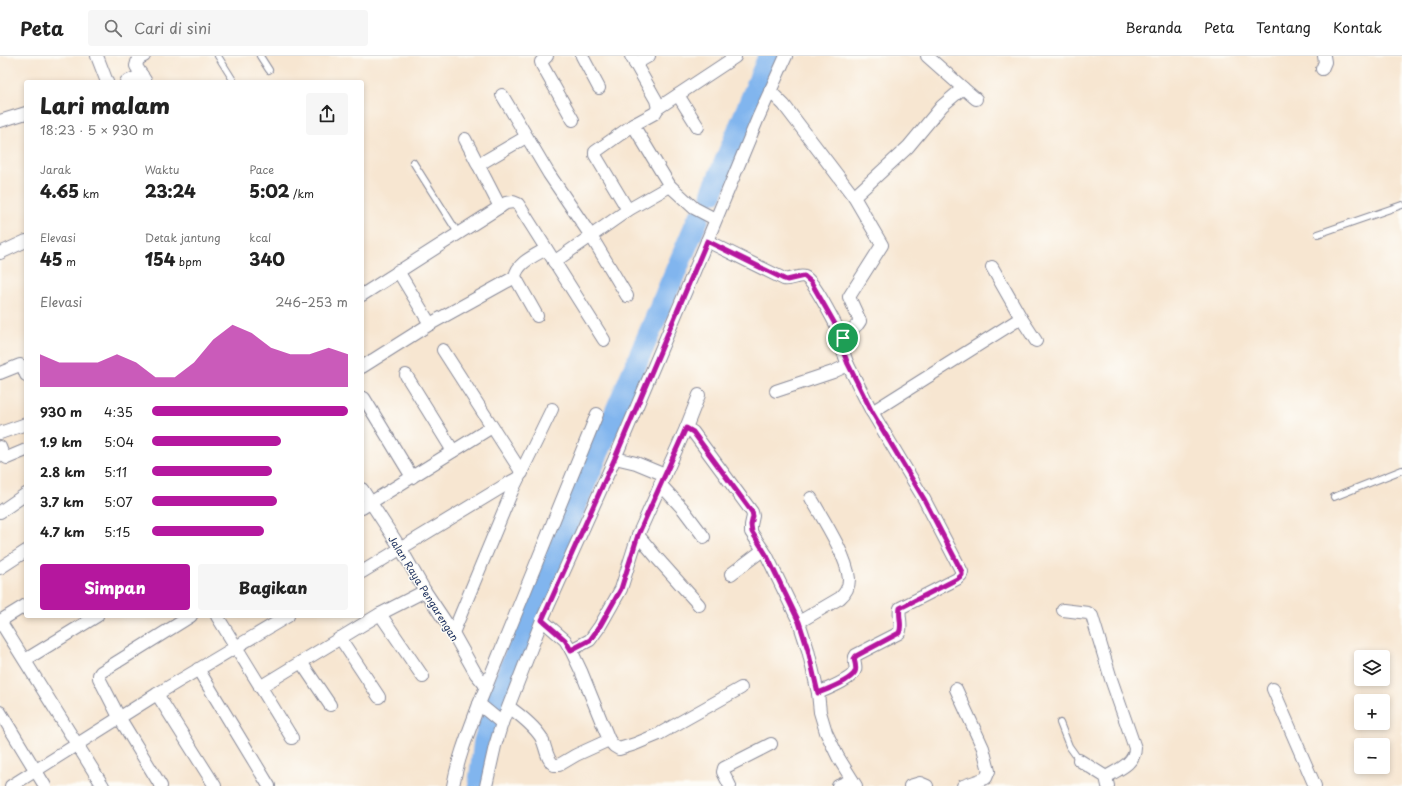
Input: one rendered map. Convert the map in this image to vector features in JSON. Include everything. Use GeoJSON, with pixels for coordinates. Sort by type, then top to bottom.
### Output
{"type":"FeatureCollection","features":[{"type":"Feature","properties":{"kind":"street"},"geometry":{"type":"LineString","coordinates":[[97,56],[106,80]]}},
{"type":"Feature","properties":{"kind":"street"},"geometry":{"type":"LineString","coordinates":[[144,56],[138,59],[136,66],[144,79]]}},
{"type":"Feature","properties":{"kind":"street"},"geometry":{"type":"LineString","coordinates":[[547,56],[541,62],[542,65],[573,120]]}},
{"type":"Feature","properties":{"kind":"street"},"geometry":{"type":"LineString","coordinates":[[582,56],[599,88]]}},
{"type":"Feature","properties":{"kind":"street"},"geometry":{"type":"LineString","coordinates":[[649,56],[633,60],[656,100],[658,108]]}},
{"type":"Feature","properties":{"kind":"street"},"geometry":{"type":"LineString","coordinates":[[628,210],[595,154],[598,149],[655,113],[658,108],[735,56]]}},
{"type":"Feature","properties":{"kind":"street"},"geometry":{"type":"LineString","coordinates":[[453,786],[462,751],[490,714],[508,707],[542,620],[615,458],[707,241],[711,217],[786,56]]}},
{"type":"Feature","properties":{"kind":"street"},"geometry":{"type":"LineString","coordinates":[[928,56],[976,99]]}},
{"type":"Feature","properties":{"kind":"street"},"geometry":{"type":"LineString","coordinates":[[1322,69],[1325,62],[1324,56]]}},
{"type":"Feature","properties":{"kind":"street"},"geometry":{"type":"LineString","coordinates":[[854,197],[908,147],[942,106],[963,88]]}},
{"type":"Feature","properties":{"kind":"street"},"geometry":{"type":"LineString","coordinates":[[770,91],[784,105],[854,197],[882,245],[849,296],[860,321],[843,338],[841,346],[848,364],[872,412],[924,499],[962,572],[962,575],[957,579],[900,608],[901,630],[899,633],[856,656],[854,659],[856,669],[853,674],[846,680],[818,693]]}},
{"type":"Feature","properties":{"kind":"street"},"geometry":{"type":"LineString","coordinates":[[678,95],[698,127]]}},
{"type":"Feature","properties":{"kind":"street"},"geometry":{"type":"LineString","coordinates":[[502,96],[549,174],[591,236],[626,296]]}},
{"type":"Feature","properties":{"kind":"street"},"geometry":{"type":"LineString","coordinates":[[0,120],[24,114]]}},
{"type":"Feature","properties":{"kind":"street"},"geometry":{"type":"LineString","coordinates":[[634,125],[670,186],[694,208],[711,217]]}},
{"type":"Feature","properties":{"kind":"street"},"geometry":{"type":"LineString","coordinates":[[478,165],[526,137]]}},
{"type":"Feature","properties":{"kind":"street"},"geometry":{"type":"LineString","coordinates":[[465,139],[500,207]]}},
{"type":"Feature","properties":{"kind":"street"},"geometry":{"type":"LineString","coordinates":[[554,262],[628,210],[670,186]]}},
{"type":"Feature","properties":{"kind":"street"},"geometry":{"type":"LineString","coordinates":[[364,294],[458,233],[510,202],[518,204],[604,340]]}},
{"type":"Feature","properties":{"kind":"street"},"geometry":{"type":"LineString","coordinates":[[707,241],[784,279],[787,280],[802,276],[805,277],[815,289],[843,338]]}},
{"type":"Feature","properties":{"kind":"street"},"geometry":{"type":"LineString","coordinates":[[0,253],[24,242]]}},
{"type":"Feature","properties":{"kind":"street"},"geometry":{"type":"LineString","coordinates":[[537,316],[515,277],[516,271],[520,265],[546,249]]}},
{"type":"Feature","properties":{"kind":"street"},"geometry":{"type":"LineString","coordinates":[[992,267],[1036,341]]}},
{"type":"Feature","properties":{"kind":"street"},"geometry":{"type":"LineString","coordinates":[[398,271],[430,324]]}},
{"type":"Feature","properties":{"kind":"street"},"geometry":{"type":"LineString","coordinates":[[364,366],[430,324],[515,277]]}},
{"type":"Feature","properties":{"kind":"street"},"geometry":{"type":"LineString","coordinates":[[872,412],[1021,318]]}},
{"type":"Feature","properties":{"kind":"street"},"geometry":{"type":"LineString","coordinates":[[443,350],[492,427],[520,476]]}},
{"type":"Feature","properties":{"kind":"street"},"geometry":{"type":"LineString","coordinates":[[776,391],[833,372],[848,364]]}},
{"type":"Feature","properties":{"kind":"street"},"geometry":{"type":"LineString","coordinates":[[0,373],[20,365],[24,370]]}},
{"type":"Feature","properties":{"kind":"street"},"geometry":{"type":"LineString","coordinates":[[406,375],[453,451]]}},
{"type":"Feature","properties":{"kind":"street"},"geometry":{"type":"LineString","coordinates":[[571,650],[590,640],[621,589],[638,535],[686,428],[699,395]]}},
{"type":"Feature","properties":{"kind":"street"},"geometry":{"type":"LineString","coordinates":[[364,398],[412,477]]}},
{"type":"Feature","properties":{"kind":"street"},"geometry":{"type":"LineString","coordinates":[[452,633],[520,476],[552,409]]}},
{"type":"Feature","properties":{"kind":"street"},"geometry":{"type":"LineString","coordinates":[[486,786],[495,746],[486,686],[597,414]]}},
{"type":"Feature","properties":{"kind":"street"},"geometry":{"type":"LineString","coordinates":[[0,433],[24,425]]}},
{"type":"Feature","properties":{"kind":"street"},"geometry":{"type":"LineString","coordinates":[[366,506],[492,427]]}},
{"type":"Feature","properties":{"kind":"street"},"geometry":{"type":"LineString","coordinates":[[686,428],[693,432],[752,512],[752,532],[763,550],[799,622],[808,650],[818,693],[820,712],[826,732],[838,757],[854,783],[838,786]]}},
{"type":"Feature","properties":{"kind":"street"},"geometry":{"type":"LineString","coordinates":[[0,447],[3,455],[7,458],[24,451]]}},
{"type":"Feature","properties":{"kind":"street"},"geometry":{"type":"LineString","coordinates":[[615,458],[636,463],[663,479],[704,538]]}},
{"type":"Feature","properties":{"kind":"street"},"geometry":{"type":"LineString","coordinates":[[364,571],[520,476]]}},
{"type":"Feature","properties":{"kind":"street"},"geometry":{"type":"LineString","coordinates":[[0,512],[24,495]]}},
{"type":"Feature","properties":{"kind":"street"},"geometry":{"type":"LineString","coordinates":[[799,622],[840,598],[847,588],[849,580],[845,560],[811,498]]}},
{"type":"Feature","properties":{"kind":"street","name":"Jalan Raya Pengarengan"},"geometry":{"type":"LineString","coordinates":[[366,506],[401,549],[476,674],[486,686]]}},
{"type":"Feature","properties":{"kind":"street"},"geometry":{"type":"LineString","coordinates":[[638,535],[699,605]]}},
{"type":"Feature","properties":{"kind":"street"},"geometry":{"type":"LineString","coordinates":[[731,574],[763,550]]}},
{"type":"Feature","properties":{"kind":"street"},"geometry":{"type":"LineString","coordinates":[[0,568],[24,552]]}},
{"type":"Feature","properties":{"kind":"street"},"geometry":{"type":"LineString","coordinates":[[260,687],[380,614],[425,591]]}},
{"type":"Feature","properties":{"kind":"street"},"geometry":{"type":"LineString","coordinates":[[24,606],[0,621],[103,786]]}},
{"type":"Feature","properties":{"kind":"street"},"geometry":{"type":"LineString","coordinates":[[1063,610],[1088,613],[1092,616],[1135,753],[1130,762],[1107,782],[1079,760]]}},
{"type":"Feature","properties":{"kind":"street"},"geometry":{"type":"LineString","coordinates":[[380,614],[423,677]]}},
{"type":"Feature","properties":{"kind":"street"},"geometry":{"type":"LineString","coordinates":[[24,660],[94,618]]}},
{"type":"Feature","properties":{"kind":"street"},"geometry":{"type":"LineString","coordinates":[[161,786],[120,717],[99,678],[99,674],[188,618]]}},
{"type":"Feature","properties":{"kind":"street"},"geometry":{"type":"LineString","coordinates":[[218,618],[292,738]]}},
{"type":"Feature","properties":{"kind":"street"},"geometry":{"type":"LineString","coordinates":[[11,786],[157,694],[285,618]]}},
{"type":"Feature","properties":{"kind":"street"},"geometry":{"type":"LineString","coordinates":[[542,620],[565,640],[571,650],[609,740],[619,749],[659,734],[741,688]]}},
{"type":"Feature","properties":{"kind":"street"},"geometry":{"type":"LineString","coordinates":[[340,638],[379,697]]}},
{"type":"Feature","properties":{"kind":"street"},"geometry":{"type":"LineString","coordinates":[[301,662],[330,705]]}},
{"type":"Feature","properties":{"kind":"street"},"geometry":{"type":"LineString","coordinates":[[198,669],[269,786]]}},
{"type":"Feature","properties":{"kind":"street"},"geometry":{"type":"LineString","coordinates":[[956,689],[983,748],[990,770],[986,778],[963,786]]}},
{"type":"Feature","properties":{"kind":"street"},"geometry":{"type":"LineString","coordinates":[[1273,689],[1315,786]]}},
{"type":"Feature","properties":{"kind":"street"},"geometry":{"type":"LineString","coordinates":[[157,694],[215,786]]}},
{"type":"Feature","properties":{"kind":"street"},"geometry":{"type":"LineString","coordinates":[[508,707],[521,716],[535,729],[540,737],[548,758],[554,765],[560,765],[576,755],[609,740]]}},
{"type":"Feature","properties":{"kind":"street"},"geometry":{"type":"LineString","coordinates":[[0,712],[45,786]]}},
{"type":"Feature","properties":{"kind":"street"},"geometry":{"type":"LineString","coordinates":[[730,786],[723,772],[724,768],[771,744]]}},
{"type":"Feature","properties":{"kind":"street"},"geometry":{"type":"LineString","coordinates":[[910,786],[920,783],[927,786]]}},
{"type":"Feature","properties":{"kind":"lane"},"geometry":{"type":"LineString","coordinates":[[218,56],[233,80]]}},
{"type":"Feature","properties":{"kind":"lane"},"geometry":{"type":"LineString","coordinates":[[260,56],[268,70]]}},
{"type":"Feature","properties":{"kind":"lane"},"geometry":{"type":"LineString","coordinates":[[413,162],[458,233]]}},
{"type":"Feature","properties":{"kind":"lane"},"geometry":{"type":"LineString","coordinates":[[1318,234],[1402,204]]}},
{"type":"Feature","properties":{"kind":"lane"},"geometry":{"type":"LineString","coordinates":[[1334,497],[1402,470]]}},
{"type":"Feature","properties":{"kind":"lane"},"geometry":{"type":"LineString","coordinates":[[1060,723],[1069,746],[1079,760]]}},
{"type":"Feature","properties":{"kind":"waterway"},"geometry":{"type":"LineString","coordinates":[[712,193],[769,56]]}},
{"type":"Feature","properties":{"kind":"waterway"},"geometry":{"type":"LineString","coordinates":[[497,699],[581,493],[698,219]]}},
{"type":"Feature","properties":{"kind":"waterway"},"geometry":{"type":"LineString","coordinates":[[479,786],[484,743],[489,724]]}},
{"type":"Feature","properties":{"kind":"route"},"geometry":{"type":"LineString","coordinates":[[707,241],[784,279],[787,280],[804,276],[811,282],[843,338],[841,346],[848,364],[872,412],[924,499],[962,572],[962,575],[900,608],[901,630],[899,633],[896,636],[856,656],[854,659],[856,669],[853,674],[846,680],[818,693],[808,650],[799,622],[767,556],[752,532],[752,512],[693,432],[686,428],[638,535],[621,589],[600,626],[590,640],[571,650],[565,640],[542,620],[615,458],[707,241]]}}]}
